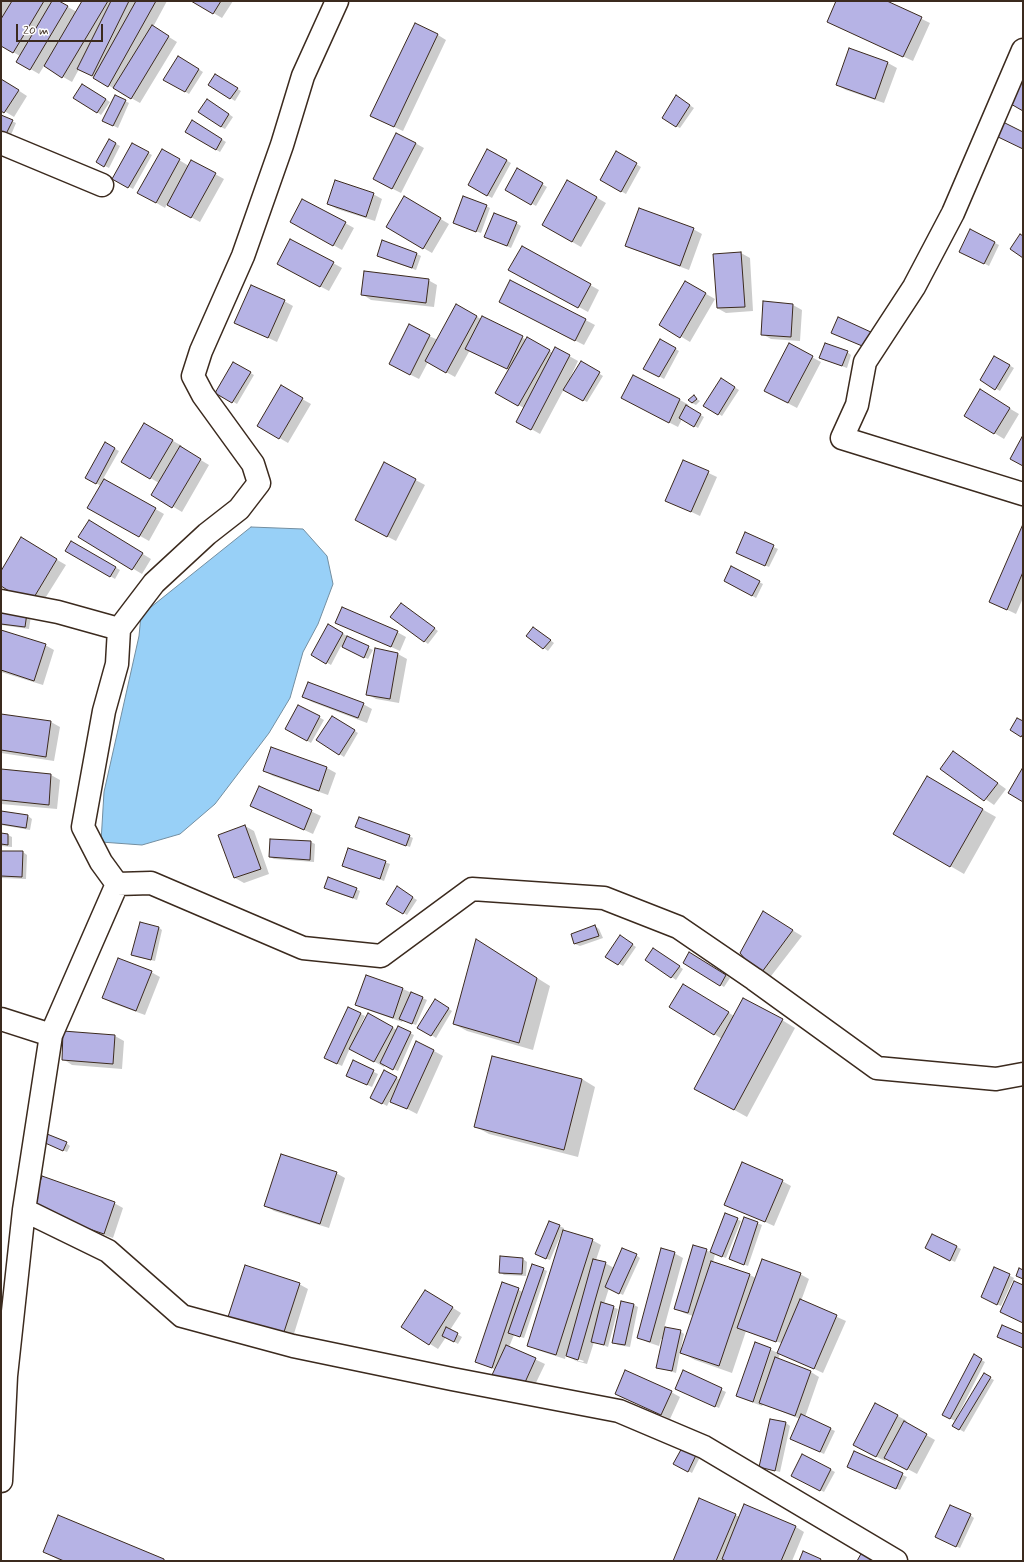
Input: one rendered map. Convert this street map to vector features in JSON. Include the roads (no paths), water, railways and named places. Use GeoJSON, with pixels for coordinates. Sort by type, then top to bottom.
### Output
{"type":"FeatureCollection","features":[{"type":"Feature","properties":{"kind":"street"},"geometry":{"type":"LineString","coordinates":[[117,884],[101,862],[83,827],[104,711],[117,664],[119,629],[154,583],[207,534],[239,509],[259,483],[253,464],[203,395],[193,376],[201,351],[243,256],[282,145],[303,76],[337,1]]}},
{"type":"Feature","properties":{"kind":"street"},"geometry":{"type":"LineString","coordinates":[[1023,50],[953,213],[914,287],[865,362],[856,405],[842,438],[1023,494]]}},
{"type":"Feature","properties":{"kind":"street"},"geometry":{"type":"LineString","coordinates":[[1,143],[102,185]]}},
{"type":"Feature","properties":{"kind":"street"},"geometry":{"type":"LineString","coordinates":[[1,601],[58,612],[119,629]]}},
{"type":"Feature","properties":{"kind":"street"},"geometry":{"type":"LineString","coordinates":[[1,1481],[6,1376],[24,1210],[51,1035],[117,884]]}},
{"type":"Feature","properties":{"kind":"street"},"geometry":{"type":"LineString","coordinates":[[117,884],[151,884],[303,948],[381,956],[472,889],[604,898],[678,926],[877,1068],[996,1079],[1023,1074]]}},
{"type":"Feature","properties":{"kind":"street"},"geometry":{"type":"LineString","coordinates":[[1,1020],[51,1035]]}},
{"type":"Feature","properties":{"kind":"street"},"geometry":{"type":"LineString","coordinates":[[24,1210],[108,1251],[182,1316],[293,1346],[619,1412],[704,1447],[896,1561]]}},
{"type":"Feature","properties":{"kind":"water"},"geometry":{"type":"Polygon","coordinates":[[[251,527],[303,529],[327,556],[333,584],[318,624],[303,652],[290,698],[269,733],[215,804],[180,834],[142,845],[101,842],[104,792],[139,636],[141,615],[251,527]]]}}]}
